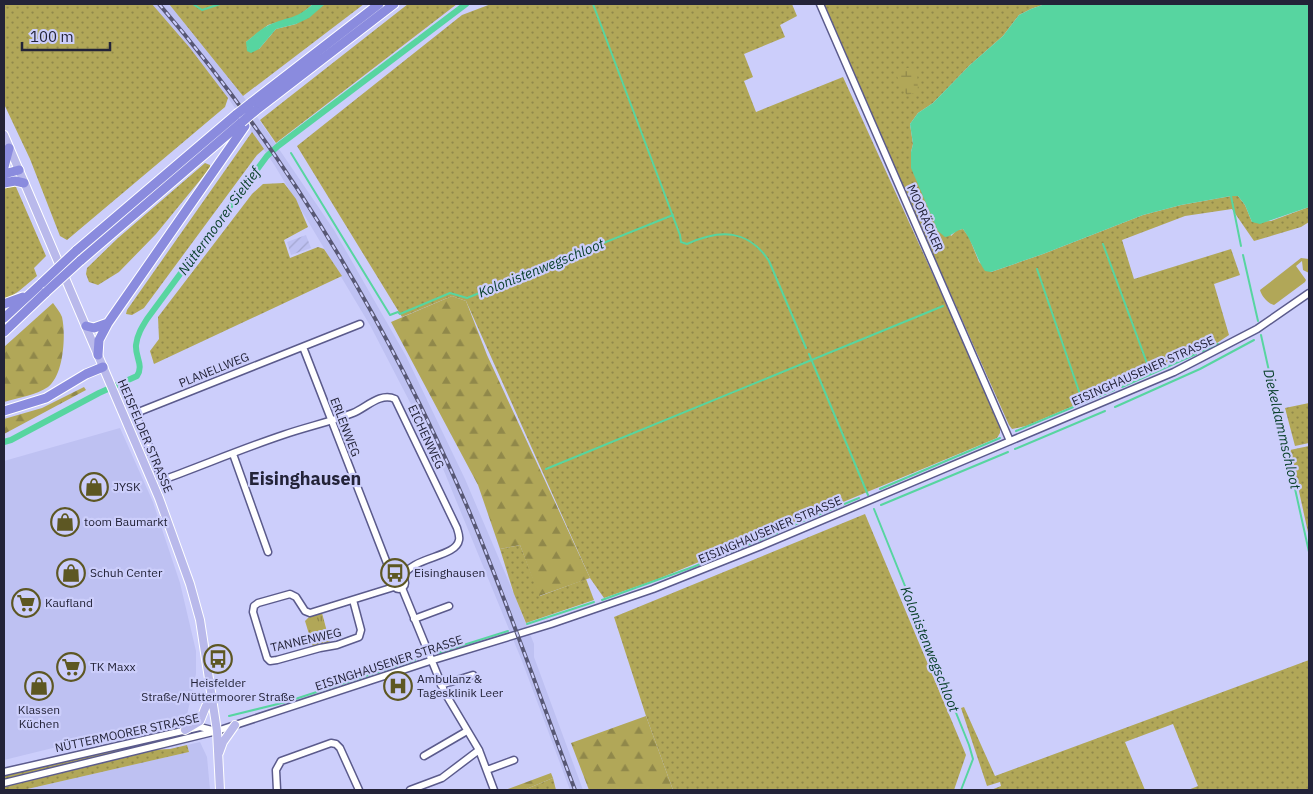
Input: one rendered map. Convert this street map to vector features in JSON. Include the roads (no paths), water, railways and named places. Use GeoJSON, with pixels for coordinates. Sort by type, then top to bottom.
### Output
{"type":"FeatureCollection","features":[{"type":"Feature","properties":{"kind":"highway"},"geometry":{"type":"LineString","coordinates":[[4,332],[80,261],[246,116],[379,4]]}},
{"type":"Feature","properties":{"kind":"highway"},"geometry":{"type":"LineString","coordinates":[[4,318],[76,251],[246,116],[394,4]]}},
{"type":"Feature","properties":{"kind":"highway"},"geometry":{"type":"LineString","coordinates":[[98,355],[99,340],[108,323],[246,116]]}},
{"type":"Feature","properties":{"kind":"highway"},"geometry":{"type":"LineString","coordinates":[[4,166],[9,148]]}},
{"type":"Feature","properties":{"kind":"highway"},"geometry":{"type":"LineString","coordinates":[[4,174],[19,170]]}},
{"type":"Feature","properties":{"kind":"highway"},"geometry":{"type":"LineString","coordinates":[[4,183],[15,181],[24,183]]}},
{"type":"Feature","properties":{"kind":"highway"},"geometry":{"type":"LineString","coordinates":[[4,304],[30,294]]}},
{"type":"Feature","properties":{"kind":"highway"},"geometry":{"type":"LineString","coordinates":[[86,326],[94,328],[108,323]]}},
{"type":"Feature","properties":{"kind":"highway"},"geometry":{"type":"LineString","coordinates":[[4,411],[46,398],[86,374],[103,367]]}},
{"type":"Feature","properties":{"kind":"main road","name":"HEISFELDER STRASSE"},"geometry":{"type":"LineString","coordinates":[[4,135],[159,498],[190,584],[200,620],[217,732],[220,790]]}},
{"type":"Feature","properties":{"kind":"main road"},"geometry":{"type":"LineString","coordinates":[[185,730],[200,722],[205,714],[206,706],[212,700]]}},
{"type":"Feature","properties":{"kind":"main road"},"geometry":{"type":"LineString","coordinates":[[218,755],[223,742],[235,726]]}},
{"type":"Feature","properties":{"kind":"street","name":"MOORÄCKER"},"geometry":{"type":"LineString","coordinates":[[820,4],[1010,441]]}},
{"type":"Feature","properties":{"kind":"street","name":"EISINGHAUSENER STRASSE"},"geometry":{"type":"LineString","coordinates":[[217,732],[430,661],[518,635],[653,589],[725,561],[1197,361],[1258,329],[1309,293]]}},
{"type":"Feature","properties":{"kind":"street","name":"PLANELLWEG"},"geometry":{"type":"LineString","coordinates":[[160,474],[137,419],[138,413],[360,324]]}},
{"type":"Feature","properties":{"kind":"street","name":"ERLENWEG"},"geometry":{"type":"LineString","coordinates":[[302,347],[390,571]]}},
{"type":"Feature","properties":{"kind":"street","name":"EICHENWEG"},"geometry":{"type":"LineString","coordinates":[[160,474],[168,478],[285,434],[358,411],[382,397],[390,397],[395,400],[457,528],[460,539],[454,547],[413,565],[405,571],[402,578]]}},
{"type":"Feature","properties":{"kind":"street"},"geometry":{"type":"LineString","coordinates":[[233,454],[268,552]]}},
{"type":"Feature","properties":{"kind":"street"},"geometry":{"type":"LineString","coordinates":[[394,578],[402,578],[405,583],[402,588],[398,589],[394,586],[392,582],[394,578]]}},
{"type":"Feature","properties":{"kind":"street","name":"TANNENWEG"},"geometry":{"type":"LineString","coordinates":[[353,600],[361,630],[357,639],[277,660],[270,661],[267,658],[252,612],[254,606],[258,603],[290,594],[296,597],[305,611],[310,613],[394,586]]}},
{"type":"Feature","properties":{"kind":"street"},"geometry":{"type":"LineString","coordinates":[[402,588],[430,661],[453,708],[479,750],[494,790]]}},
{"type":"Feature","properties":{"kind":"street"},"geometry":{"type":"LineString","coordinates":[[414,619],[449,606]]}},
{"type":"Feature","properties":{"kind":"street"},"geometry":{"type":"LineString","coordinates":[[441,685],[473,674]]}},
{"type":"Feature","properties":{"kind":"street","name":"NÜTTERMOORER STRASSE"},"geometry":{"type":"LineString","coordinates":[[4,772],[185,730],[204,727],[217,732]]}},
{"type":"Feature","properties":{"kind":"street"},"geometry":{"type":"LineString","coordinates":[[424,756],[467,731]]}},
{"type":"Feature","properties":{"kind":"street","name":"NÜTTERMOORER STRASSE"},"geometry":{"type":"LineString","coordinates":[[4,783],[217,732]]}},
{"type":"Feature","properties":{"kind":"street"},"geometry":{"type":"LineString","coordinates":[[277,790],[276,770],[281,761],[332,743],[340,748],[359,790]]}},
{"type":"Feature","properties":{"kind":"street"},"geometry":{"type":"LineString","coordinates":[[410,790],[442,778],[479,750]]}},
{"type":"Feature","properties":{"kind":"street"},"geometry":{"type":"LineString","coordinates":[[487,770],[514,760]]}},
{"type":"Feature","properties":{"kind":"waterway"},"geometry":{"type":"LineString","coordinates":[[193,4],[202,10],[220,4]]}},
{"type":"Feature","properties":{"kind":"waterway","name":"Nüttermoorer Sieltief"},"geometry":{"type":"LineString","coordinates":[[4,442],[99,393],[137,376],[140,368],[136,345],[143,325],[267,156],[466,4]]}},
{"type":"Feature","properties":{"kind":"waterway","name":"Kolonistenwegschloot"},"geometry":{"type":"LineString","coordinates":[[593,4],[681,242],[687,244],[699,239],[722,234],[743,238],[761,250],[769,261],[806,348]]}},
{"type":"Feature","properties":{"kind":"waterway","name":"Kolonistenwegschloot"},"geometry":{"type":"LineString","coordinates":[[291,153],[390,315],[398,312],[400,314],[450,293],[467,298],[673,215]]}},
{"type":"Feature","properties":{"kind":"waterway","name":"Diekeldammschloot"},"geometry":{"type":"LineString","coordinates":[[1231,196],[1241,246]]}},
{"type":"Feature","properties":{"kind":"waterway"},"geometry":{"type":"LineString","coordinates":[[1103,244],[1151,374]]}},
{"type":"Feature","properties":{"kind":"waterway","name":"Diekeldammschloot"},"geometry":{"type":"LineString","coordinates":[[1243,255],[1258,321]]}},
{"type":"Feature","properties":{"kind":"waterway"},"geometry":{"type":"LineString","coordinates":[[1037,269],[1083,403]]}},
{"type":"Feature","properties":{"kind":"waterway"},"geometry":{"type":"LineString","coordinates":[[546,469],[943,306]]}},
{"type":"Feature","properties":{"kind":"waterway","name":"Diekeldammschloot"},"geometry":{"type":"LineString","coordinates":[[1261,335],[1309,552]]}},
{"type":"Feature","properties":{"kind":"waterway"},"geometry":{"type":"LineString","coordinates":[[1115,407],[1200,369],[1254,340]]}},
{"type":"Feature","properties":{"kind":"waterway"},"geometry":{"type":"LineString","coordinates":[[1203,351],[1218,344]]}},
{"type":"Feature","properties":{"kind":"waterway","name":"Kolonistenwegschloot"},"geometry":{"type":"LineString","coordinates":[[809,354],[868,495]]}},
{"type":"Feature","properties":{"kind":"waterway"},"geometry":{"type":"LineString","coordinates":[[1122,387],[1196,354]]}},
{"type":"Feature","properties":{"kind":"waterway"},"geometry":{"type":"LineString","coordinates":[[1016,431],[1114,390]]}},
{"type":"Feature","properties":{"kind":"waterway"},"geometry":{"type":"LineString","coordinates":[[1015,449],[1105,411]]}},
{"type":"Feature","properties":{"kind":"waterway"},"geometry":{"type":"LineString","coordinates":[[880,489],[1000,438]]}},
{"type":"Feature","properties":{"kind":"waterway"},"geometry":{"type":"LineString","coordinates":[[881,505],[1008,452]]}},
{"type":"Feature","properties":{"kind":"waterway"},"geometry":{"type":"LineString","coordinates":[[784,529],[859,498]]}},
{"type":"Feature","properties":{"kind":"waterway","name":"Kolonistenwegschloot"},"geometry":{"type":"LineString","coordinates":[[874,509],[969,745],[973,759],[961,790]]}},
{"type":"Feature","properties":{"kind":"waterway"},"geometry":{"type":"LineString","coordinates":[[602,600],[693,567],[777,533]]}},
{"type":"Feature","properties":{"kind":"waterway"},"geometry":{"type":"LineString","coordinates":[[527,624],[594,602]]}},
{"type":"Feature","properties":{"kind":"waterway"},"geometry":{"type":"LineString","coordinates":[[438,653],[508,631]]}},
{"type":"Feature","properties":{"kind":"waterway"},"geometry":{"type":"LineString","coordinates":[[229,716],[286,702],[415,660]]}},
{"type":"Feature","properties":{"kind":"railway"},"geometry":{"type":"LineString","coordinates":[[159,4],[250,119],[291,180],[331,242],[403,371],[436,437],[481,539],[575,790]]}},
{"type":"Feature","properties":{"kind":"place","name":"JYSK"},"geometry":{"type":"Point","coordinates":[94,487]}},
{"type":"Feature","properties":{"kind":"place","name":"toom Baumarkt"},"geometry":{"type":"Point","coordinates":[65,522]}},
{"type":"Feature","properties":{"kind":"place","name":"Schuh Center"},"geometry":{"type":"Point","coordinates":[71,573]}},
{"type":"Feature","properties":{"kind":"place","name":"Eisinghausen"},"geometry":{"type":"Point","coordinates":[395,573]}},
{"type":"Feature","properties":{"kind":"place","name":"Kaufland"},"geometry":{"type":"Point","coordinates":[26,603]}},
{"type":"Feature","properties":{"kind":"place","name":"Heisfelder Straße/Nüttermoorer Straße"},"geometry":{"type":"Point","coordinates":[218,659]}},
{"type":"Feature","properties":{"kind":"place","name":"TK Maxx"},"geometry":{"type":"Point","coordinates":[71,667]}},
{"type":"Feature","properties":{"kind":"place","name":"Klassen Küchen"},"geometry":{"type":"Point","coordinates":[39,686]}},
{"type":"Feature","properties":{"kind":"place","name":"Ambulanz & Tagesklinik Leer"},"geometry":{"type":"Point","coordinates":[398,686]}},
{"type":"Feature","properties":{"kind":"district","name":"Eisinghausen"},"geometry":{"type":"Point","coordinates":[305,479]}}]}
